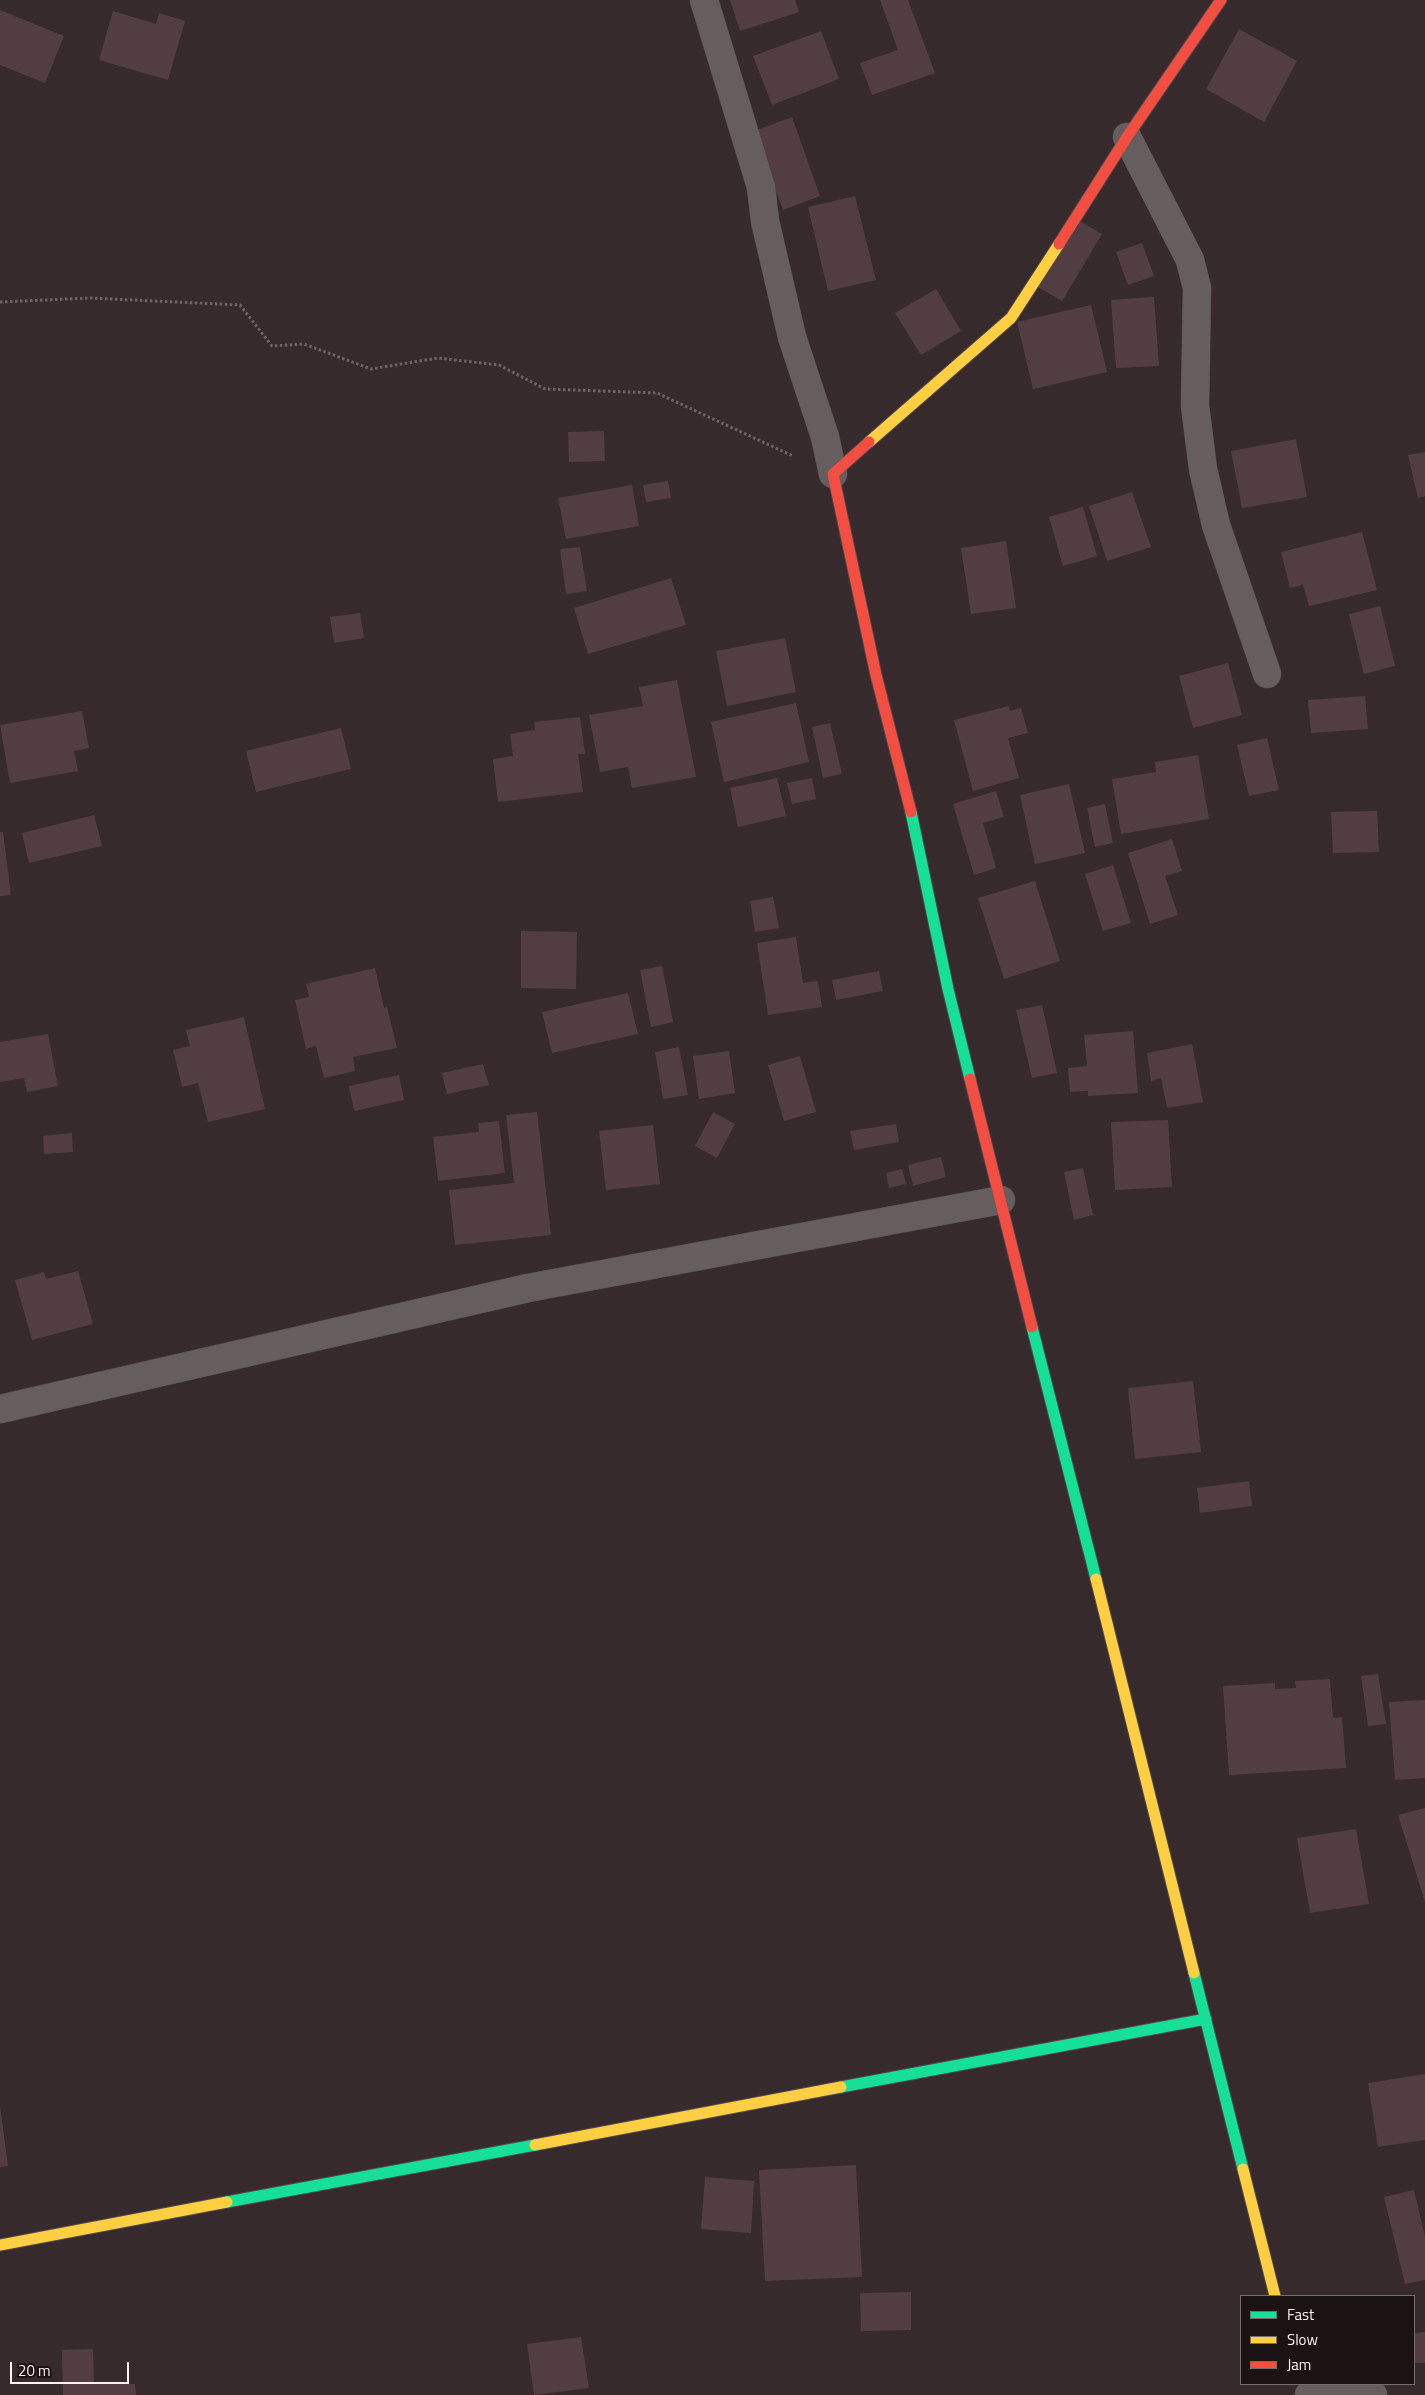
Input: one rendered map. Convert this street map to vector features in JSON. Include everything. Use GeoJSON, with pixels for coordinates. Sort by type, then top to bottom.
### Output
{"type":"FeatureCollection","features":[{"type":"Feature","properties":{"kind":"street"},"geometry":{"type":"LineString","coordinates":[[704,0],[760,187],[765,221],[792,337],[825,437],[876,676],[916,835],[948,989],[1275,2295]]}},
{"type":"Feature","properties":{"kind":"street"},"geometry":{"type":"LineString","coordinates":[[833,474],[1011,318],[1127,137],[1220,0]]}},
{"type":"Feature","properties":{"kind":"street"},"geometry":{"type":"LineString","coordinates":[[1127,137],[1190,260],[1197,288],[1195,406],[1203,468],[1216,525],[1267,674]]}},
{"type":"Feature","properties":{"kind":"street"},"geometry":{"type":"LineString","coordinates":[[0,1409],[528,1288],[1001,1200]]}},
{"type":"Feature","properties":{"kind":"street"},"geometry":{"type":"LineString","coordinates":[[0,2246],[1206,2019]]}},
{"type":"Feature","properties":{"kind":"street"},"geometry":{"type":"LineString","coordinates":[[1309,2395],[1373,2395]]}},
{"type":"Feature","properties":{"kind":"path"},"geometry":{"type":"LineString","coordinates":[[0,302],[90,298],[240,306],[272,346],[304,344],[371,369],[438,358],[499,365],[544,389],[657,393],[833,474]]}},
{"type":"Feature","properties":{"kind":"building"},"geometry":{"type":"Polygon","coordinates":[[[730,0],[795,0],[799,12],[740,31],[730,0]]]}},
{"type":"Feature","properties":{"kind":"building"},"geometry":{"type":"Polygon","coordinates":[[[880,0],[908,0],[935,73],[872,95],[860,63],[898,50],[880,0]]]}},
{"type":"Feature","properties":{"kind":"building"},"geometry":{"type":"Polygon","coordinates":[[[0,10],[64,36],[45,83],[0,65],[0,10]]]}},
{"type":"Feature","properties":{"kind":"building"},"geometry":{"type":"Polygon","coordinates":[[[113,11],[156,24],[159,13],[185,21],[168,80],[99,60],[113,11]]]}},
{"type":"Feature","properties":{"kind":"building"},"geometry":{"type":"Polygon","coordinates":[[[1239,29],[1297,61],[1264,122],[1206,89],[1239,29]]]}},
{"type":"Feature","properties":{"kind":"building"},"geometry":{"type":"Polygon","coordinates":[[[821,31],[839,79],[772,105],[753,56],[821,31]]]}},
{"type":"Feature","properties":{"kind":"building"},"geometry":{"type":"Polygon","coordinates":[[[792,117],[820,196],[783,210],[754,131],[792,117]]]}},
{"type":"Feature","properties":{"kind":"building"},"geometry":{"type":"Polygon","coordinates":[[[855,196],[876,280],[828,291],[808,207],[855,196]]]}},
{"type":"Feature","properties":{"kind":"building"},"geometry":{"type":"Polygon","coordinates":[[[1078,220],[1102,234],[1062,301],[1038,287],[1078,220]]]}},
{"type":"Feature","properties":{"kind":"building"},"geometry":{"type":"Polygon","coordinates":[[[1142,243],[1154,276],[1128,285],[1116,252],[1142,243]]]}},
{"type":"Feature","properties":{"kind":"building"},"geometry":{"type":"Polygon","coordinates":[[[936,289],[961,331],[921,355],[895,313],[936,289]]]}},
{"type":"Feature","properties":{"kind":"building"},"geometry":{"type":"Polygon","coordinates":[[[1154,297],[1159,366],[1116,368],[1111,300],[1154,297]]]}},
{"type":"Feature","properties":{"kind":"building"},"geometry":{"type":"Polygon","coordinates":[[[1091,305],[1107,372],[1033,389],[1017,322],[1091,305]]]}},
{"type":"Feature","properties":{"kind":"building"},"geometry":{"type":"Polygon","coordinates":[[[604,431],[605,461],[569,462],[568,432],[604,431]]]}},
{"type":"Feature","properties":{"kind":"building"},"geometry":{"type":"Polygon","coordinates":[[[1296,439],[1307,497],[1242,508],[1231,451],[1296,439]]]}},
{"type":"Feature","properties":{"kind":"building"},"geometry":{"type":"Polygon","coordinates":[[[1425,452],[1425,496],[1418,498],[1408,455],[1425,452]]]}},
{"type":"Feature","properties":{"kind":"building"},"geometry":{"type":"Polygon","coordinates":[[[668,481],[671,498],[646,502],[643,485],[668,481]]]}},
{"type":"Feature","properties":{"kind":"building"},"geometry":{"type":"Polygon","coordinates":[[[632,485],[639,526],[566,539],[558,498],[632,485]]]}},
{"type":"Feature","properties":{"kind":"building"},"geometry":{"type":"Polygon","coordinates":[[[1132,492],[1151,547],[1107,561],[1089,506],[1132,492]]]}},
{"type":"Feature","properties":{"kind":"building"},"geometry":{"type":"Polygon","coordinates":[[[1083,507],[1097,556],[1063,566],[1049,517],[1083,507]]]}},
{"type":"Feature","properties":{"kind":"building"},"geometry":{"type":"Polygon","coordinates":[[[1362,532],[1377,590],[1309,606],[1303,585],[1290,588],[1281,552],[1362,532]]]}},
{"type":"Feature","properties":{"kind":"building"},"geometry":{"type":"Polygon","coordinates":[[[1006,541],[1016,608],[971,614],[961,548],[1006,541]]]}},
{"type":"Feature","properties":{"kind":"building"},"geometry":{"type":"Polygon","coordinates":[[[580,547],[587,591],[566,594],[560,549],[580,547]]]}},
{"type":"Feature","properties":{"kind":"building"},"geometry":{"type":"Polygon","coordinates":[[[671,578],[686,625],[588,654],[574,608],[671,578]]]}},
{"type":"Feature","properties":{"kind":"building"},"geometry":{"type":"Polygon","coordinates":[[[1380,606],[1395,666],[1364,674],[1349,614],[1380,606]]]}},
{"type":"Feature","properties":{"kind":"building"},"geometry":{"type":"Polygon","coordinates":[[[360,613],[364,638],[334,643],[330,617],[360,613]]]}},
{"type":"Feature","properties":{"kind":"building"},"geometry":{"type":"Polygon","coordinates":[[[785,638],[796,692],[727,706],[716,651],[785,638]]]}},
{"type":"Feature","properties":{"kind":"building"},"geometry":{"type":"Polygon","coordinates":[[[1228,663],[1242,715],[1193,728],[1179,676],[1228,663]]]}},
{"type":"Feature","properties":{"kind":"building"},"geometry":{"type":"Polygon","coordinates":[[[677,680],[696,777],[632,788],[628,767],[600,772],[589,715],[643,706],[639,687],[677,680]]]}},
{"type":"Feature","properties":{"kind":"building"},"geometry":{"type":"Polygon","coordinates":[[[1365,696],[1368,729],[1311,733],[1308,700],[1365,696]]]}},
{"type":"Feature","properties":{"kind":"building"},"geometry":{"type":"Polygon","coordinates":[[[796,703],[809,762],[724,782],[711,722],[796,703]]]}},
{"type":"Feature","properties":{"kind":"building"},"geometry":{"type":"Polygon","coordinates":[[[1009,706],[1010,711],[1021,708],[1028,733],[1008,738],[1019,778],[973,791],[954,720],[1009,706]]]}},
{"type":"Feature","properties":{"kind":"building"},"geometry":{"type":"Polygon","coordinates":[[[82,711],[89,748],[74,751],[78,771],[10,783],[0,725],[82,711]]]}},
{"type":"Feature","properties":{"kind":"building"},"geometry":{"type":"Polygon","coordinates":[[[580,717],[585,754],[578,754],[583,792],[498,802],[493,759],[513,756],[510,734],[535,730],[534,722],[580,717]]]}},
{"type":"Feature","properties":{"kind":"building"},"geometry":{"type":"Polygon","coordinates":[[[830,723],[842,774],[823,778],[812,727],[830,723]]]}},
{"type":"Feature","properties":{"kind":"building"},"geometry":{"type":"Polygon","coordinates":[[[341,728],[351,769],[256,792],[246,751],[341,728]]]}},
{"type":"Feature","properties":{"kind":"building"},"geometry":{"type":"Polygon","coordinates":[[[1267,738],[1279,790],[1249,796],[1237,745],[1267,738]]]}},
{"type":"Feature","properties":{"kind":"building"},"geometry":{"type":"Polygon","coordinates":[[[1198,755],[1209,819],[1121,834],[1112,779],[1156,772],[1155,762],[1198,755]]]}},
{"type":"Feature","properties":{"kind":"building"},"geometry":{"type":"Polygon","coordinates":[[[777,778],[786,816],[738,827],[730,788],[777,778]]]}},
{"type":"Feature","properties":{"kind":"building"},"geometry":{"type":"Polygon","coordinates":[[[812,778],[816,799],[792,804],[787,783],[812,778]]]}},
{"type":"Feature","properties":{"kind":"building"},"geometry":{"type":"Polygon","coordinates":[[[1069,784],[1085,853],[1035,864],[1020,795],[1069,784]]]}},
{"type":"Feature","properties":{"kind":"building"},"geometry":{"type":"Polygon","coordinates":[[[996,791],[1004,817],[983,823],[996,868],[974,875],[953,804],[996,791]]]}},
{"type":"Feature","properties":{"kind":"building"},"geometry":{"type":"Polygon","coordinates":[[[1105,804],[1113,843],[1095,847],[1087,808],[1105,804]]]}},
{"type":"Feature","properties":{"kind":"building"},"geometry":{"type":"Polygon","coordinates":[[[1377,811],[1379,852],[1333,853],[1331,812],[1377,811]]]}},
{"type":"Feature","properties":{"kind":"building"},"geometry":{"type":"Polygon","coordinates":[[[94,815],[102,846],[29,863],[22,833],[94,815]]]}},
{"type":"Feature","properties":{"kind":"building"},"geometry":{"type":"Polygon","coordinates":[[[0,832],[3,832],[11,895],[0,896],[0,832]]]}},
{"type":"Feature","properties":{"kind":"building"},"geometry":{"type":"Polygon","coordinates":[[[1172,839],[1182,871],[1165,876],[1178,915],[1150,924],[1128,853],[1172,839]]]}},
{"type":"Feature","properties":{"kind":"building"},"geometry":{"type":"Polygon","coordinates":[[[1113,865],[1131,923],[1103,931],[1085,874],[1113,865]]]}},
{"type":"Feature","properties":{"kind":"building"},"geometry":{"type":"Polygon","coordinates":[[[1035,881],[1060,961],[1004,979],[978,898],[1035,881]]]}},
{"type":"Feature","properties":{"kind":"building"},"geometry":{"type":"Polygon","coordinates":[[[773,897],[779,928],[755,932],[750,901],[773,897]]]}},
{"type":"Feature","properties":{"kind":"building"},"geometry":{"type":"Polygon","coordinates":[[[521,931],[577,932],[576,989],[521,988],[521,931]]]}},
{"type":"Feature","properties":{"kind":"building"},"geometry":{"type":"Polygon","coordinates":[[[796,937],[803,983],[818,981],[822,1007],[768,1015],[757,943],[796,937]]]}},
{"type":"Feature","properties":{"kind":"building"},"geometry":{"type":"Polygon","coordinates":[[[662,966],[673,1022],[651,1027],[640,970],[662,966]]]}},
{"type":"Feature","properties":{"kind":"building"},"geometry":{"type":"Polygon","coordinates":[[[375,968],[384,1008],[387,1007],[397,1048],[353,1057],[355,1071],[324,1078],[316,1046],[306,1049],[295,1000],[309,997],[306,984],[375,968]]]}},
{"type":"Feature","properties":{"kind":"building"},"geometry":{"type":"Polygon","coordinates":[[[879,971],[883,991],[836,1000],[832,980],[879,971]]]}},
{"type":"Feature","properties":{"kind":"building"},"geometry":{"type":"Polygon","coordinates":[[[628,993],[638,1034],[552,1053],[542,1012],[628,993]]]}},
{"type":"Feature","properties":{"kind":"building"},"geometry":{"type":"Polygon","coordinates":[[[1042,1005],[1057,1073],[1032,1078],[1016,1010],[1042,1005]]]}},
{"type":"Feature","properties":{"kind":"building"},"geometry":{"type":"Polygon","coordinates":[[[244,1017],[265,1109],[208,1122],[198,1083],[182,1087],[173,1050],[190,1046],[186,1030],[244,1017]]]}},
{"type":"Feature","properties":{"kind":"building"},"geometry":{"type":"Polygon","coordinates":[[[1133,1031],[1138,1093],[1088,1096],[1088,1091],[1070,1092],[1068,1068],[1087,1066],[1084,1035],[1133,1031]]]}},
{"type":"Feature","properties":{"kind":"building"},"geometry":{"type":"Polygon","coordinates":[[[48,1034],[58,1086],[27,1092],[24,1078],[0,1082],[0,1042],[48,1034]]]}},
{"type":"Feature","properties":{"kind":"building"},"geometry":{"type":"Polygon","coordinates":[[[1192,1044],[1203,1102],[1167,1108],[1161,1078],[1151,1081],[1147,1053],[1192,1044]]]}},
{"type":"Feature","properties":{"kind":"building"},"geometry":{"type":"Polygon","coordinates":[[[679,1047],[688,1095],[663,1099],[655,1052],[679,1047]]]}},
{"type":"Feature","properties":{"kind":"building"},"geometry":{"type":"Polygon","coordinates":[[[729,1051],[735,1093],[699,1099],[693,1056],[729,1051]]]}},
{"type":"Feature","properties":{"kind":"building"},"geometry":{"type":"Polygon","coordinates":[[[800,1056],[816,1112],[784,1121],[768,1065],[800,1056]]]}},
{"type":"Feature","properties":{"kind":"building"},"geometry":{"type":"Polygon","coordinates":[[[483,1064],[489,1085],[447,1094],[442,1073],[483,1064]]]}},
{"type":"Feature","properties":{"kind":"building"},"geometry":{"type":"Polygon","coordinates":[[[399,1075],[404,1100],[354,1111],[349,1086],[399,1075]]]}},
{"type":"Feature","properties":{"kind":"building"},"geometry":{"type":"Polygon","coordinates":[[[537,1112],[551,1235],[455,1245],[449,1190],[514,1183],[506,1115],[537,1112]]]}},
{"type":"Feature","properties":{"kind":"building"},"geometry":{"type":"Polygon","coordinates":[[[713,1112],[735,1124],[717,1158],[695,1146],[713,1112]]]}},
{"type":"Feature","properties":{"kind":"building"},"geometry":{"type":"Polygon","coordinates":[[[1168,1120],[1172,1187],[1115,1190],[1111,1122],[1168,1120]]]}},
{"type":"Feature","properties":{"kind":"building"},"geometry":{"type":"Polygon","coordinates":[[[499,1121],[505,1173],[438,1181],[433,1137],[479,1132],[478,1123],[499,1121]]]}},
{"type":"Feature","properties":{"kind":"building"},"geometry":{"type":"Polygon","coordinates":[[[896,1124],[899,1142],[854,1150],[850,1131],[896,1124]]]}},
{"type":"Feature","properties":{"kind":"building"},"geometry":{"type":"Polygon","coordinates":[[[653,1125],[660,1184],[606,1190],[599,1131],[653,1125]]]}},
{"type":"Feature","properties":{"kind":"building"},"geometry":{"type":"Polygon","coordinates":[[[72,1133],[73,1152],[44,1154],[43,1136],[72,1133]]]}},
{"type":"Feature","properties":{"kind":"building"},"geometry":{"type":"Polygon","coordinates":[[[941,1157],[946,1177],[913,1186],[908,1165],[941,1157]]]}},
{"type":"Feature","properties":{"kind":"building"},"geometry":{"type":"Polygon","coordinates":[[[1083,1168],[1093,1215],[1074,1220],[1064,1172],[1083,1168]]]}},
{"type":"Feature","properties":{"kind":"building"},"geometry":{"type":"Polygon","coordinates":[[[902,1169],[906,1184],[889,1188],[886,1173],[902,1169]]]}},
{"type":"Feature","properties":{"kind":"building"},"geometry":{"type":"Polygon","coordinates":[[[78,1271],[93,1324],[32,1340],[15,1280],[44,1272],[46,1279],[78,1271]]]}},
{"type":"Feature","properties":{"kind":"building"},"geometry":{"type":"Polygon","coordinates":[[[1193,1381],[1201,1452],[1135,1459],[1128,1388],[1193,1381]]]}},
{"type":"Feature","properties":{"kind":"building"},"geometry":{"type":"Polygon","coordinates":[[[1249,1481],[1252,1506],[1200,1513],[1197,1488],[1249,1481]]]}},
{"type":"Feature","properties":{"kind":"building"},"geometry":{"type":"Polygon","coordinates":[[[1378,1674],[1386,1724],[1368,1726],[1361,1676],[1378,1674]]]}},
{"type":"Feature","properties":{"kind":"building"},"geometry":{"type":"Polygon","coordinates":[[[1330,1679],[1333,1718],[1342,1717],[1346,1768],[1229,1775],[1223,1686],[1275,1683],[1275,1689],[1296,1688],[1295,1681],[1330,1679]]]}},
{"type":"Feature","properties":{"kind":"building"},"geometry":{"type":"Polygon","coordinates":[[[1425,1700],[1425,1778],[1395,1780],[1389,1702],[1425,1700]]]}},
{"type":"Feature","properties":{"kind":"building"},"geometry":{"type":"Polygon","coordinates":[[[1425,1808],[1425,1902],[1398,1815],[1425,1808]]]}},
{"type":"Feature","properties":{"kind":"building"},"geometry":{"type":"Polygon","coordinates":[[[1356,1829],[1369,1904],[1310,1913],[1297,1838],[1356,1829]]]}},
{"type":"Feature","properties":{"kind":"building"},"geometry":{"type":"Polygon","coordinates":[[[1425,2074],[1425,2140],[1378,2147],[1368,2083],[1425,2074]]]}},
{"type":"Feature","properties":{"kind":"building"},"geometry":{"type":"Polygon","coordinates":[[[0,2106],[8,2166],[0,2167],[0,2106]]]}},
{"type":"Feature","properties":{"kind":"building"},"geometry":{"type":"Polygon","coordinates":[[[856,2165],[862,2277],[765,2281],[759,2170],[856,2165]]]}},
{"type":"Feature","properties":{"kind":"building"},"geometry":{"type":"Polygon","coordinates":[[[705,2177],[754,2181],[751,2233],[701,2229],[705,2177]]]}},
{"type":"Feature","properties":{"kind":"building"},"geometry":{"type":"Polygon","coordinates":[[[1414,2190],[1425,2237],[1425,2280],[1405,2284],[1384,2197],[1414,2190]]]}},
{"type":"Feature","properties":{"kind":"building"},"geometry":{"type":"Polygon","coordinates":[[[911,2292],[911,2330],[861,2331],[860,2293],[911,2292]]]}},
{"type":"Feature","properties":{"kind":"building"},"geometry":{"type":"Polygon","coordinates":[[[1425,2332],[1425,2363],[1415,2363],[1415,2333],[1425,2332]]]}},
{"type":"Feature","properties":{"kind":"building"},"geometry":{"type":"Polygon","coordinates":[[[581,2337],[589,2388],[534,2395],[527,2344],[581,2337]]]}},
{"type":"Feature","properties":{"kind":"building"},"geometry":{"type":"Polygon","coordinates":[[[93,2349],[94,2384],[135,2384],[136,2395],[63,2395],[62,2350],[93,2349]]]}},
{"type":"Feature","properties":{"kind":"traffic: fast"},"geometry":{"type":"LineString","coordinates":[[911,812],[948,989],[970,1079]]}},
{"type":"Feature","properties":{"kind":"traffic: fast"},"geometry":{"type":"LineString","coordinates":[[1032,1327],[1096,1579]]}},
{"type":"Feature","properties":{"kind":"traffic: fast"},"geometry":{"type":"LineString","coordinates":[[1194,1973],[1243,2169]]}},
{"type":"Feature","properties":{"kind":"traffic: fast"},"geometry":{"type":"LineString","coordinates":[[841,2087],[1206,2019]]}},
{"type":"Feature","properties":{"kind":"traffic: fast"},"geometry":{"type":"LineString","coordinates":[[227,2202],[535,2145]]}},
{"type":"Feature","properties":{"kind":"traffic: slow"},"geometry":{"type":"LineString","coordinates":[[869,442],[1011,318],[1059,244]]}},
{"type":"Feature","properties":{"kind":"traffic: slow"},"geometry":{"type":"LineString","coordinates":[[1096,1579],[1194,1973]]}},
{"type":"Feature","properties":{"kind":"traffic: slow"},"geometry":{"type":"LineString","coordinates":[[535,2145],[841,2087]]}},
{"type":"Feature","properties":{"kind":"traffic: slow"},"geometry":{"type":"LineString","coordinates":[[1243,2169],[1275,2295]]}},
{"type":"Feature","properties":{"kind":"traffic: slow"},"geometry":{"type":"LineString","coordinates":[[0,2245],[227,2202]]}},
{"type":"Feature","properties":{"kind":"traffic: jam"},"geometry":{"type":"LineString","coordinates":[[1059,244],[1127,137],[1221,0]]}},
{"type":"Feature","properties":{"kind":"traffic: jam"},"geometry":{"type":"LineString","coordinates":[[869,442],[833,474],[876,675],[911,812]]}},
{"type":"Feature","properties":{"kind":"traffic: jam"},"geometry":{"type":"LineString","coordinates":[[970,1079],[1032,1327]]}}]}
